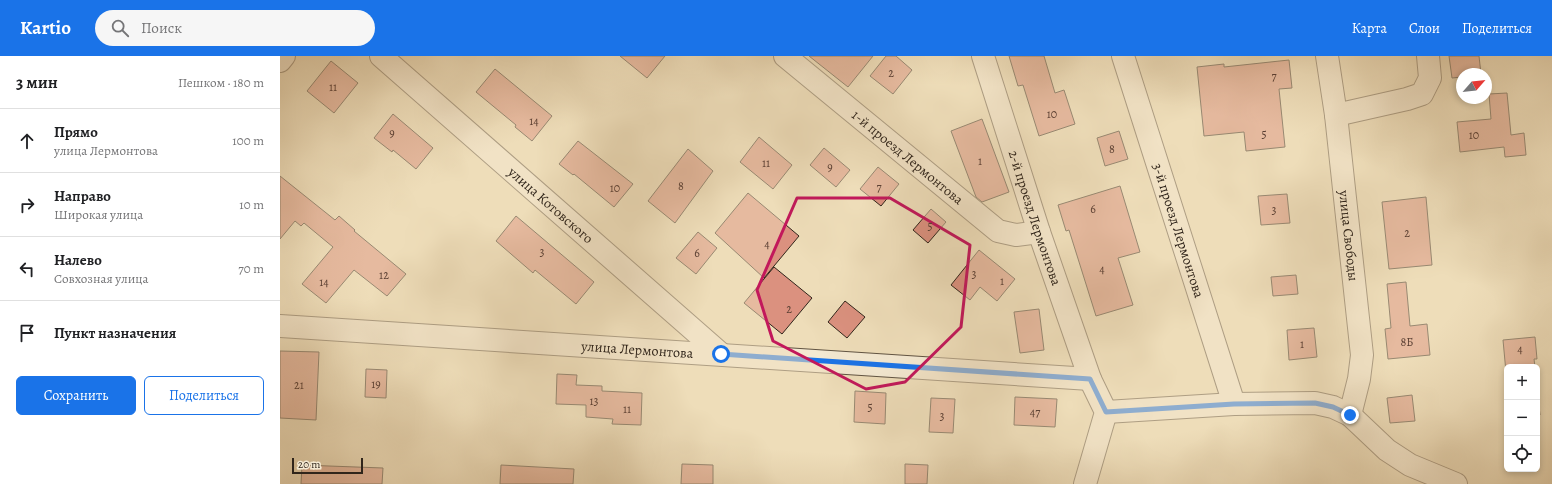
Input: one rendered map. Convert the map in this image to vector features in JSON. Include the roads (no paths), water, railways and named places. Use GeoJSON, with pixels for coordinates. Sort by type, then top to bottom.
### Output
{"type":"FeatureCollection","features":[{"type":"Feature","properties":{"kind":"street"},"geometry":{"type":"LineString","coordinates":[[280,61],[284,56]]}},
{"type":"Feature","properties":{"kind":"street","name":"улица Котовского"},"geometry":{"type":"LineString","coordinates":[[381,56],[721,354]]}},
{"type":"Feature","properties":{"kind":"street","name":"1-й проезд Лермонтова"},"geometry":{"type":"LineString","coordinates":[[785,56],[998,231],[1016,235],[1040,232]]}},
{"type":"Feature","properties":{"kind":"street","name":"2-й проезд Лермонтова"},"geometry":{"type":"LineString","coordinates":[[983,56],[1040,232],[1090,379],[1106,412]]}},
{"type":"Feature","properties":{"kind":"street","name":"3-й проезд Лермонтова"},"geometry":{"type":"LineString","coordinates":[[1124,56],[1234,404]]}},
{"type":"Feature","properties":{"kind":"street","name":"улица Свободы"},"geometry":{"type":"LineString","coordinates":[[1327,56],[1336,114],[1362,355],[1359,379],[1350,415]]}},
{"type":"Feature","properties":{"kind":"street"},"geometry":{"type":"LineString","coordinates":[[1336,114],[1407,99],[1422,94],[1430,78],[1428,56]]}},
{"type":"Feature","properties":{"kind":"street","name":"улица Лермонтова"},"geometry":{"type":"LineString","coordinates":[[280,326],[1090,379]]}},
{"type":"Feature","properties":{"kind":"street"},"geometry":{"type":"LineString","coordinates":[[1085,484],[1106,412],[1234,404],[1315,403],[1333,407],[1350,415],[1387,450],[1410,465],[1456,484]]}}]}
